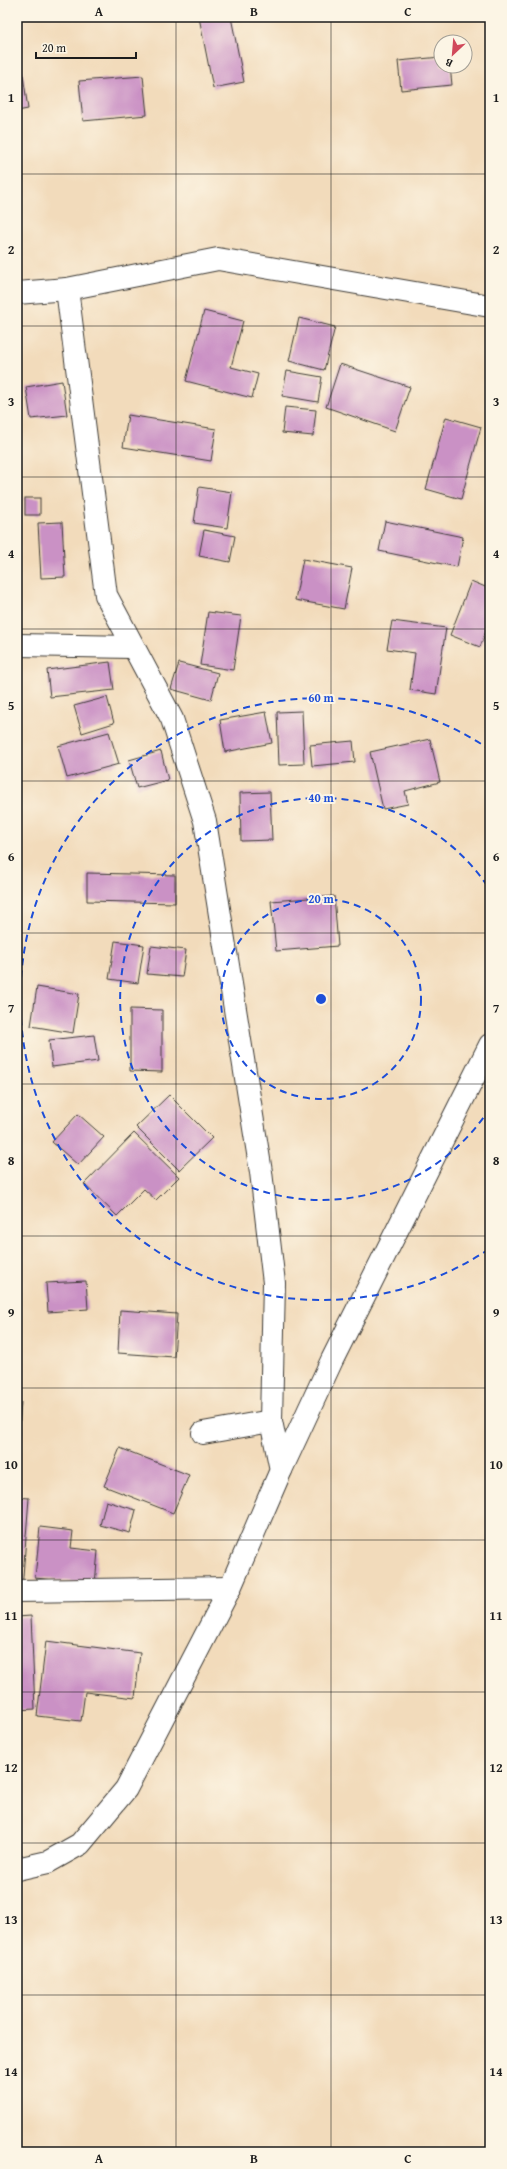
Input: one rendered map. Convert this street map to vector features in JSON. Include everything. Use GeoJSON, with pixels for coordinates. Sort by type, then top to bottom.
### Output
{"type":"FeatureCollection","features":[{"type":"Feature","properties":{"kind":"street"},"geometry":{"type":"LineString","coordinates":[[17,293],[67,289],[218,259],[490,306]]}},
{"type":"Feature","properties":{"kind":"street"},"geometry":{"type":"LineString","coordinates":[[67,289],[106,595],[132,647],[172,718],[205,821],[261,1172],[274,1283],[271,1421],[281,1470]]}},
{"type":"Feature","properties":{"kind":"street"},"geometry":{"type":"LineString","coordinates":[[17,645],[132,647]]}},
{"type":"Feature","properties":{"kind":"street"},"geometry":{"type":"LineString","coordinates":[[17,1869],[48,1862],[80,1844],[126,1789],[230,1588],[281,1470],[332,1360],[490,1045]]}},
{"type":"Feature","properties":{"kind":"street"},"geometry":{"type":"LineString","coordinates":[[203,1433],[271,1421]]}},
{"type":"Feature","properties":{"kind":"street"},"geometry":{"type":"LineString","coordinates":[[17,1592],[230,1588]]}},
{"type":"Feature","properties":{"kind":"building"},"geometry":{"type":"Polygon","coordinates":[[[199,17],[231,17],[244,82],[213,88],[199,17]]]}},
{"type":"Feature","properties":{"kind":"building"},"geometry":{"type":"Polygon","coordinates":[[[17,34],[28,109],[17,111],[17,34]]]}},
{"type":"Feature","properties":{"kind":"building"},"geometry":{"type":"Polygon","coordinates":[[[433,58],[433,74],[451,74],[452,85],[401,90],[398,61],[433,58]]]}},
{"type":"Feature","properties":{"kind":"building"},"geometry":{"type":"Polygon","coordinates":[[[143,76],[147,115],[83,121],[79,81],[143,76]]]}},
{"type":"Feature","properties":{"kind":"building"},"geometry":{"type":"Polygon","coordinates":[[[204,311],[243,321],[231,367],[258,374],[252,398],[186,381],[204,311]]]}},
{"type":"Feature","properties":{"kind":"building"},"geometry":{"type":"Polygon","coordinates":[[[299,318],[335,327],[324,370],[289,361],[299,318]]]}},
{"type":"Feature","properties":{"kind":"building"},"geometry":{"type":"Polygon","coordinates":[[[340,364],[410,387],[395,431],[326,407],[340,364]]]}},
{"type":"Feature","properties":{"kind":"building"},"geometry":{"type":"Polygon","coordinates":[[[287,371],[322,377],[318,402],[282,396],[287,371]]]}},
{"type":"Feature","properties":{"kind":"building"},"geometry":{"type":"Polygon","coordinates":[[[62,381],[67,415],[31,419],[26,387],[62,381]]]}},
{"type":"Feature","properties":{"kind":"building"},"geometry":{"type":"Polygon","coordinates":[[[285,407],[316,410],[313,436],[282,433],[285,407]]]}},
{"type":"Feature","properties":{"kind":"building"},"geometry":{"type":"Polygon","coordinates":[[[128,415],[216,429],[211,461],[123,447],[128,415]]]}},
{"type":"Feature","properties":{"kind":"building"},"geometry":{"type":"Polygon","coordinates":[[[446,417],[481,427],[461,499],[426,489],[446,417]]]}},
{"type":"Feature","properties":{"kind":"building"},"geometry":{"type":"Polygon","coordinates":[[[199,487],[232,492],[227,528],[194,523],[199,487]]]}},
{"type":"Feature","properties":{"kind":"building"},"geometry":{"type":"Polygon","coordinates":[[[25,498],[40,498],[40,515],[25,515],[25,498]]]}},
{"type":"Feature","properties":{"kind":"building"},"geometry":{"type":"Polygon","coordinates":[[[385,521],[463,537],[457,567],[379,551],[385,521]]]}},
{"type":"Feature","properties":{"kind":"building"},"geometry":{"type":"Polygon","coordinates":[[[62,522],[65,577],[41,578],[38,523],[62,522]]]}},
{"type":"Feature","properties":{"kind":"building"},"geometry":{"type":"Polygon","coordinates":[[[204,530],[235,536],[230,562],[199,556],[204,530]]]}},
{"type":"Feature","properties":{"kind":"building"},"geometry":{"type":"Polygon","coordinates":[[[303,559],[352,568],[344,609],[295,600],[303,559]]]}},
{"type":"Feature","properties":{"kind":"building"},"geometry":{"type":"Polygon","coordinates":[[[471,581],[490,589],[490,621],[480,647],[450,635],[471,581]]]}},
{"type":"Feature","properties":{"kind":"building"},"geometry":{"type":"Polygon","coordinates":[[[208,612],[241,616],[233,670],[200,665],[208,612]]]}},
{"type":"Feature","properties":{"kind":"building"},"geometry":{"type":"Polygon","coordinates":[[[392,621],[446,628],[436,694],[410,690],[415,653],[387,649],[392,621]]]}},
{"type":"Feature","properties":{"kind":"building"},"geometry":{"type":"Polygon","coordinates":[[[110,662],[114,690],[50,697],[47,670],[110,662]]]}},
{"type":"Feature","properties":{"kind":"building"},"geometry":{"type":"Polygon","coordinates":[[[179,663],[218,673],[211,700],[171,689],[179,663]]]}},
{"type":"Feature","properties":{"kind":"building"},"geometry":{"type":"Polygon","coordinates":[[[107,697],[114,723],[82,733],[74,706],[107,697]]]}},
{"type":"Feature","properties":{"kind":"building"},"geometry":{"type":"Polygon","coordinates":[[[302,711],[304,764],[279,765],[277,712],[302,711]]]}},
{"type":"Feature","properties":{"kind":"building"},"geometry":{"type":"Polygon","coordinates":[[[266,712],[272,743],[225,752],[220,720],[266,712]]]}},
{"type":"Feature","properties":{"kind":"building"},"geometry":{"type":"Polygon","coordinates":[[[109,732],[119,764],[67,778],[58,746],[109,732]]]}},
{"type":"Feature","properties":{"kind":"building"},"geometry":{"type":"Polygon","coordinates":[[[430,739],[440,782],[405,791],[408,804],[383,809],[370,752],[430,739]]]}},
{"type":"Feature","properties":{"kind":"building"},"geometry":{"type":"Polygon","coordinates":[[[353,741],[355,762],[312,766],[310,745],[353,741]]]}},
{"type":"Feature","properties":{"kind":"building"},"geometry":{"type":"Polygon","coordinates":[[[161,751],[168,780],[137,788],[129,760],[161,751]]]}},
{"type":"Feature","properties":{"kind":"building"},"geometry":{"type":"Polygon","coordinates":[[[270,792],[272,840],[241,841],[240,793],[270,792]]]}},
{"type":"Feature","properties":{"kind":"building"},"geometry":{"type":"Polygon","coordinates":[[[87,873],[175,875],[175,903],[87,901],[87,873]]]}},
{"type":"Feature","properties":{"kind":"building"},"geometry":{"type":"Polygon","coordinates":[[[334,896],[338,946],[276,951],[271,901],[334,896]]]}},
{"type":"Feature","properties":{"kind":"building"},"geometry":{"type":"Polygon","coordinates":[[[115,941],[144,945],[138,983],[109,979],[115,941]]]}},
{"type":"Feature","properties":{"kind":"building"},"geometry":{"type":"Polygon","coordinates":[[[151,946],[186,950],[182,977],[147,974],[151,946]]]}},
{"type":"Feature","properties":{"kind":"building"},"geometry":{"type":"Polygon","coordinates":[[[37,987],[79,994],[73,1033],[31,1026],[37,987]]]}},
{"type":"Feature","properties":{"kind":"building"},"geometry":{"type":"Polygon","coordinates":[[[130,1009],[162,1010],[162,1072],[130,1071],[130,1009]]]}},
{"type":"Feature","properties":{"kind":"building"},"geometry":{"type":"Polygon","coordinates":[[[94,1035],[98,1061],[52,1067],[49,1040],[94,1035]]]}},
{"type":"Feature","properties":{"kind":"building"},"geometry":{"type":"Polygon","coordinates":[[[169,1095],[212,1138],[179,1170],[136,1127],[169,1095]]]}},
{"type":"Feature","properties":{"kind":"building"},"geometry":{"type":"Polygon","coordinates":[[[78,1114],[104,1137],[78,1165],[52,1142],[78,1114]]]}},
{"type":"Feature","properties":{"kind":"building"},"geometry":{"type":"Polygon","coordinates":[[[134,1133],[179,1177],[156,1200],[144,1189],[117,1216],[84,1184],[134,1133]]]}},
{"type":"Feature","properties":{"kind":"building"},"geometry":{"type":"Polygon","coordinates":[[[86,1281],[88,1309],[48,1312],[46,1283],[86,1281]]]}},
{"type":"Feature","properties":{"kind":"building"},"geometry":{"type":"Polygon","coordinates":[[[120,1310],[177,1314],[174,1357],[118,1353],[120,1310]]]}},
{"type":"Feature","properties":{"kind":"building"},"geometry":{"type":"Polygon","coordinates":[[[17,1402],[21,1402],[18,1446],[17,1446],[17,1402]]]}},
{"type":"Feature","properties":{"kind":"building"},"geometry":{"type":"Polygon","coordinates":[[[120,1448],[189,1475],[173,1513],[104,1486],[120,1448]]]}},
{"type":"Feature","properties":{"kind":"building"},"geometry":{"type":"Polygon","coordinates":[[[17,1497],[29,1498],[22,1589],[17,1588],[17,1497]]]}},
{"type":"Feature","properties":{"kind":"building"},"geometry":{"type":"Polygon","coordinates":[[[106,1501],[136,1510],[130,1533],[100,1525],[106,1501]]]}},
{"type":"Feature","properties":{"kind":"building"},"geometry":{"type":"Polygon","coordinates":[[[40,1527],[73,1531],[71,1548],[98,1551],[95,1584],[35,1578],[40,1527]]]}},
{"type":"Feature","properties":{"kind":"building"},"geometry":{"type":"Polygon","coordinates":[[[31,1616],[35,1709],[17,1710],[17,1617],[31,1616]]]}},
{"type":"Feature","properties":{"kind":"building"},"geometry":{"type":"Polygon","coordinates":[[[46,1641],[140,1653],[135,1698],[85,1692],[81,1721],[37,1716],[46,1641]]]}}]}
